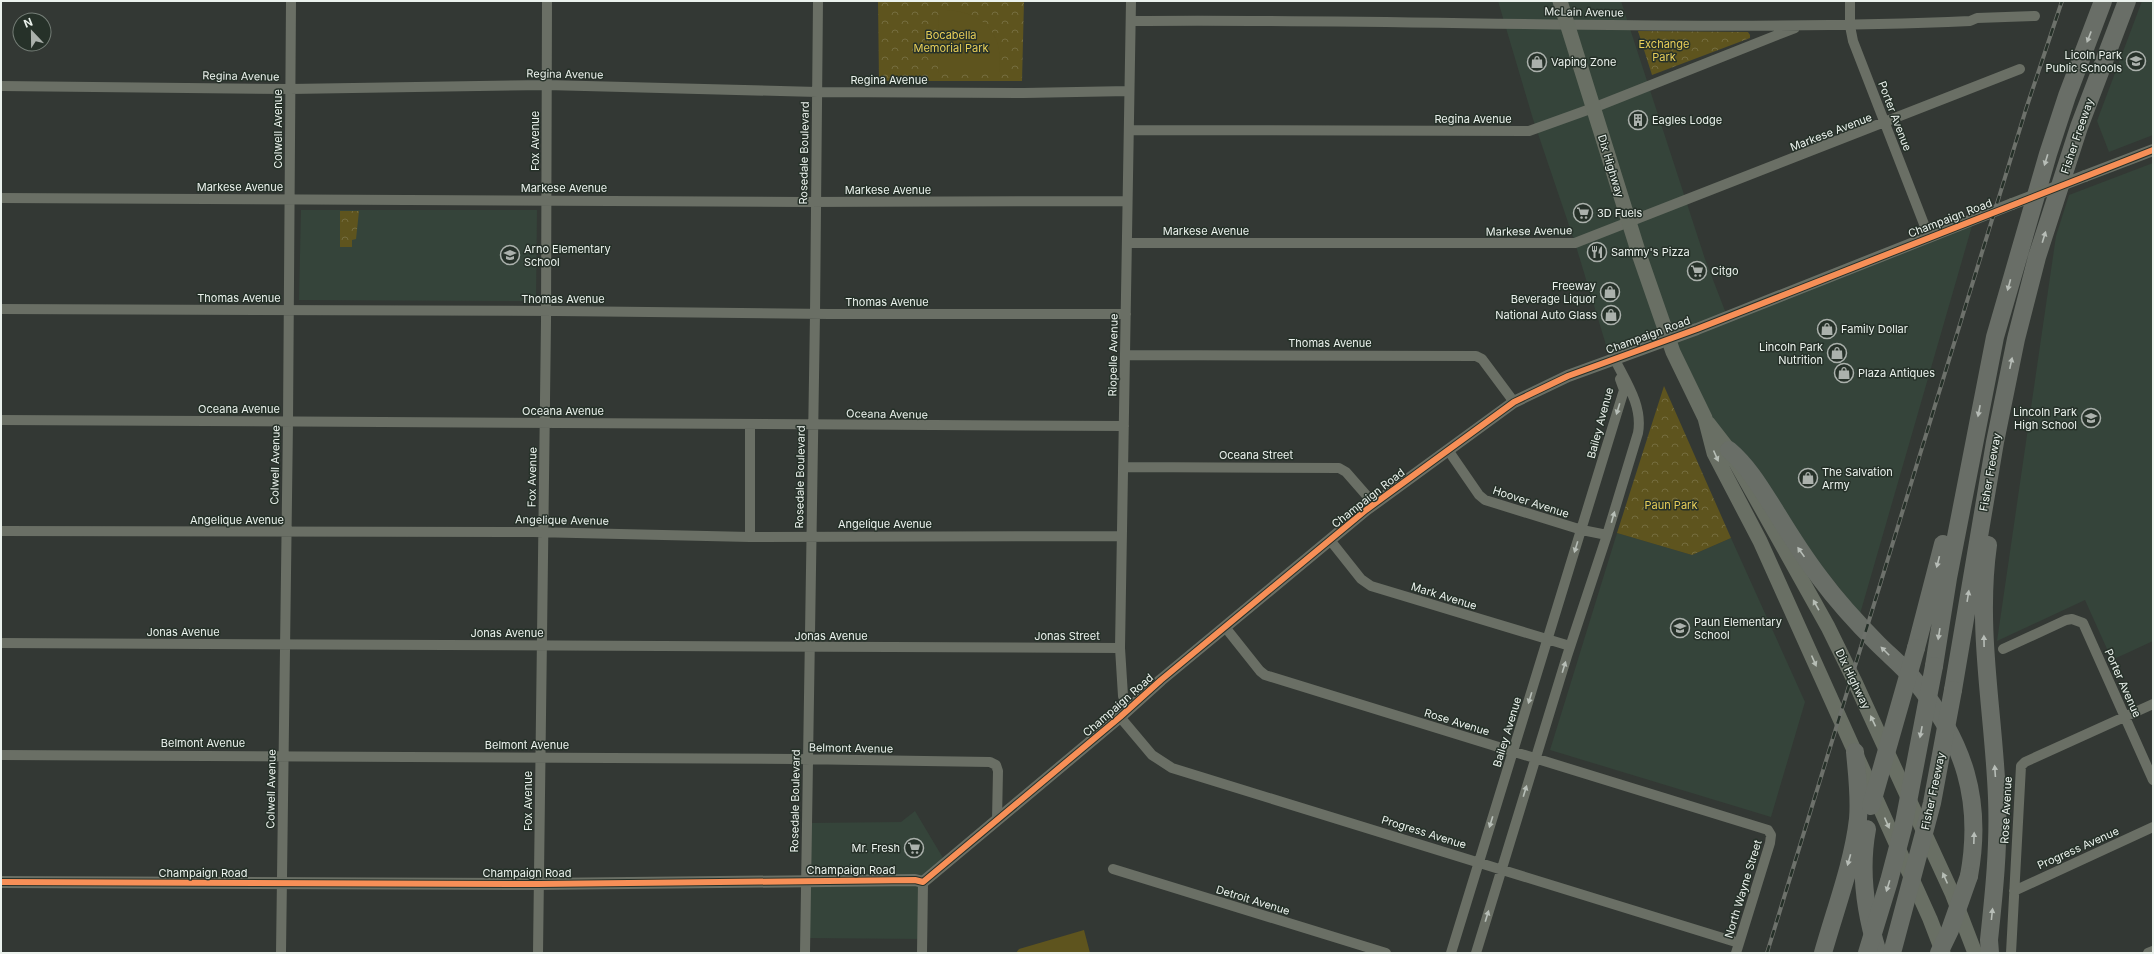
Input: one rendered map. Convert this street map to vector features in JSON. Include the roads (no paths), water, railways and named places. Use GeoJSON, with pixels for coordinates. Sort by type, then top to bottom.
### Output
{"type":"FeatureCollection","features":[{"type":"Feature","properties":{"kind":"highway","name":"Fisher Freeway"},"geometry":{"type":"LineString","coordinates":[[1867,953],[1889,882],[1902,828],[1934,666],[1973,444],[1992,351],[2017,255],[2067,96],[2103,1]]}},
{"type":"Feature","properties":{"kind":"highway","name":"Fisher Freeway"},"geometry":{"type":"LineString","coordinates":[[1892,953],[1932,803],[1953,690],[1992,457],[2016,339],[2037,257],[2079,127],[2127,1]]}},
{"type":"Feature","properties":{"kind":"highway"},"geometry":{"type":"LineString","coordinates":[[1878,953],[1868,922],[1863,883],[1864,855],[1871,806],[1916,648],[1962,463],[1973,444]]}},
{"type":"Feature","properties":{"kind":"highway"},"geometry":{"type":"LineString","coordinates":[[1729,450],[1743,462],[1797,546],[1821,580],[1865,631],[1915,682],[1939,714],[1954,739],[1966,769],[1972,797],[1974,840],[1969,876],[1955,916],[1939,953]]}},
{"type":"Feature","properties":{"kind":"highway"},"geometry":{"type":"LineString","coordinates":[[1990,953],[1989,940],[1998,838],[1997,798],[1986,678],[1984,622],[1986,566],[1997,471],[1992,457]]}},
{"type":"Feature","properties":{"kind":"highway"},"geometry":{"type":"LineString","coordinates":[[1823,953],[1855,840],[1858,819],[1858,785],[1855,752]]}},
{"type":"Feature","properties":{"kind":"main road","name":"Dix Highway"},"geometry":{"type":"LineString","coordinates":[[1560,1],[1629,223],[1668,338],[1705,418],[1714,453],[1760,541],[1944,953]]}},
{"type":"Feature","properties":{"kind":"main road","name":"Dix Highway"},"geometry":{"type":"LineString","coordinates":[[1705,418],[1729,450],[1816,606],[1854,680],[1952,894],[1975,953]]}},
{"type":"Feature","properties":{"kind":"street","name":"Colwell Avenue"},"geometry":{"type":"LineString","coordinates":[[281,953],[288,422],[291,1]]}},
{"type":"Feature","properties":{"kind":"street","name":"Fox Avenue"},"geometry":{"type":"LineString","coordinates":[[538,953],[546,311],[548,1]]}},
{"type":"Feature","properties":{"kind":"street","name":"Rosedale Boulevard"},"geometry":{"type":"LineString","coordinates":[[805,953],[810,536],[815,314],[818,1]]}},
{"type":"Feature","properties":{"kind":"street","name":"Riopelle Avenue"},"geometry":{"type":"LineString","coordinates":[[1124,713],[1120,648],[1129,130],[1128,91],[1131,1]]}},
{"type":"Feature","properties":{"kind":"street","name":"Porter Avenue"},"geometry":{"type":"LineString","coordinates":[[1850,1],[1850,26],[1853,41],[1928,237]]}},
{"type":"Feature","properties":{"kind":"street","name":"McLain Avenue"},"geometry":{"type":"LineString","coordinates":[[1130,21],[1798,27],[1914,24],[1970,21],[1977,18],[2035,16]]}},
{"type":"Feature","properties":{"kind":"street","name":"Regina Avenue"},"geometry":{"type":"LineString","coordinates":[[1129,130],[1529,131],[1593,108],[1798,27]]}},
{"type":"Feature","properties":{"kind":"street","name":"Markese Avenue"},"geometry":{"type":"LineString","coordinates":[[1127,243],[1575,243],[1885,124],[2020,69]]}},
{"type":"Feature","properties":{"kind":"street","name":"Regina Avenue"},"geometry":{"type":"LineString","coordinates":[[1,86],[290,89],[547,85],[817,92],[1024,93],[1128,91]]}},
{"type":"Feature","properties":{"kind":"street","name":"Champaign Road"},"geometry":{"type":"LineString","coordinates":[[1,882],[539,884],[915,880],[923,882],[1225,627],[1374,504],[1514,402],[1568,376],[1668,338],[1697,329],[2012,204],[2153,150]]}},
{"type":"Feature","properties":{"kind":"street","name":"Markese Avenue"},"geometry":{"type":"LineString","coordinates":[[1,198],[816,202],[1127,201]]}},
{"type":"Feature","properties":{"kind":"street","name":"Thomas Avenue"},"geometry":{"type":"LineString","coordinates":[[1,309],[546,311],[815,314],[1126,314]]}},
{"type":"Feature","properties":{"kind":"street","name":"Thomas Avenue"},"geometry":{"type":"LineString","coordinates":[[1125,355],[1476,356],[1482,359],[1514,402]]}},
{"type":"Feature","properties":{"kind":"street","name":"Bailey Avenue"},"geometry":{"type":"LineString","coordinates":[[1451,953],[1624,390],[1614,358]]}},
{"type":"Feature","properties":{"kind":"street","name":"Bailey Avenue"},"geometry":{"type":"LineString","coordinates":[[1476,953],[1570,646],[1608,536],[1640,423],[1638,408],[1614,358]]}},
{"type":"Feature","properties":{"kind":"street","name":"Oceana Avenue"},"geometry":{"type":"LineString","coordinates":[[1,420],[1124,426]]}},
{"type":"Feature","properties":{"kind":"street"},"geometry":{"type":"LineString","coordinates":[[750,424],[750,536]]}},
{"type":"Feature","properties":{"kind":"street","name":"Hoover Avenue"},"geometry":{"type":"LineString","coordinates":[[1448,450],[1479,495],[1485,500],[1582,530],[1608,536]]}},
{"type":"Feature","properties":{"kind":"street","name":"Oceana Street"},"geometry":{"type":"LineString","coordinates":[[1123,467],[1339,468],[1346,472],[1374,504]]}},
{"type":"Feature","properties":{"kind":"street","name":"Angelique Avenue"},"geometry":{"type":"LineString","coordinates":[[1,531],[543,532],[750,536],[1122,536]]}},
{"type":"Feature","properties":{"kind":"street","name":"Mark Avenue"},"geometry":{"type":"LineString","coordinates":[[1330,540],[1361,579],[1371,586],[1570,646]]}},
{"type":"Feature","properties":{"kind":"street","name":"Porter Avenue"},"geometry":{"type":"LineString","coordinates":[[2003,649],[2066,620],[2083,623],[2153,780]]}},
{"type":"Feature","properties":{"kind":"street","name":"Rose Avenue"},"geometry":{"type":"LineString","coordinates":[[1225,627],[1260,671],[1266,675],[1513,752],[1766,828],[1770,832]]}},
{"type":"Feature","properties":{"kind":"street","name":"Jonas Avenue"},"geometry":{"type":"LineString","coordinates":[[1,643],[1014,648]]}},
{"type":"Feature","properties":{"kind":"street","name":"Jonas Street"},"geometry":{"type":"LineString","coordinates":[[1014,648],[1120,648]]}},
{"type":"Feature","properties":{"kind":"street","name":"Rose Avenue"},"geometry":{"type":"LineString","coordinates":[[2010,953],[2021,766],[2153,704]]}},
{"type":"Feature","properties":{"kind":"street","name":"Progress Avenue"},"geometry":{"type":"LineString","coordinates":[[1124,713],[1152,755],[1172,768],[1501,869],[1737,948]]}},
{"type":"Feature","properties":{"kind":"street","name":"Belmont Avenue"},"geometry":{"type":"LineString","coordinates":[[1,755],[540,757],[990,762],[996,765],[998,771],[997,820]]}},
{"type":"Feature","properties":{"kind":"street","name":"Progress Avenue"},"geometry":{"type":"LineString","coordinates":[[2014,891],[2153,827]]}},
{"type":"Feature","properties":{"kind":"street","name":"North Wayne Street"},"geometry":{"type":"LineString","coordinates":[[1737,948],[1770,843],[1770,832]]}},
{"type":"Feature","properties":{"kind":"street","name":"Detroit Avenue"},"geometry":{"type":"LineString","coordinates":[[1113,869],[1386,953]]}},
{"type":"Feature","properties":{"kind":"street"},"geometry":{"type":"LineString","coordinates":[[922,953],[923,882]]}},
{"type":"Feature","properties":{"kind":"street"},"geometry":{"type":"LineString","coordinates":[[2148,953],[2153,950]]}},
{"type":"Feature","properties":{"kind":"railway"},"geometry":{"type":"LineString","coordinates":[[1767,953],[2026,109],[2062,1]]}},
{"type":"Feature","properties":{"kind":"place","name":"Licoln Park Public Schools"},"geometry":{"type":"Point","coordinates":[2136,61]}},
{"type":"Feature","properties":{"kind":"place","name":"Vaping Zone"},"geometry":{"type":"Point","coordinates":[1537,62]}},
{"type":"Feature","properties":{"kind":"place","name":"Eagles Lodge"},"geometry":{"type":"Point","coordinates":[1638,120]}},
{"type":"Feature","properties":{"kind":"place","name":"3D Fuels"},"geometry":{"type":"Point","coordinates":[1583,213]}},
{"type":"Feature","properties":{"kind":"place","name":"Sammy's Pizza"},"geometry":{"type":"Point","coordinates":[1597,252]}},
{"type":"Feature","properties":{"kind":"place","name":"Arno Elementary School"},"geometry":{"type":"Point","coordinates":[510,255]}},
{"type":"Feature","properties":{"kind":"place","name":"Citgo"},"geometry":{"type":"Point","coordinates":[1697,271]}},
{"type":"Feature","properties":{"kind":"place","name":"Freeway Beverage Liquor"},"geometry":{"type":"Point","coordinates":[1610,292]}},
{"type":"Feature","properties":{"kind":"place","name":"National Auto Glass"},"geometry":{"type":"Point","coordinates":[1611,315]}},
{"type":"Feature","properties":{"kind":"place","name":"Family Dollar"},"geometry":{"type":"Point","coordinates":[1827,329]}},
{"type":"Feature","properties":{"kind":"place","name":"Lincoln Park Nutrition"},"geometry":{"type":"Point","coordinates":[1837,353]}},
{"type":"Feature","properties":{"kind":"place","name":"Plaza Antiques"},"geometry":{"type":"Point","coordinates":[1844,373]}},
{"type":"Feature","properties":{"kind":"place","name":"Lincoln Park High School"},"geometry":{"type":"Point","coordinates":[2091,418]}},
{"type":"Feature","properties":{"kind":"place","name":"The Salvation Army"},"geometry":{"type":"Point","coordinates":[1808,478]}},
{"type":"Feature","properties":{"kind":"place","name":"Paun Elementary School"},"geometry":{"type":"Point","coordinates":[1680,628]}},
{"type":"Feature","properties":{"kind":"place","name":"Mr. Fresh"},"geometry":{"type":"Point","coordinates":[914,848]}},
{"type":"Feature","properties":{"kind":"park label","name":"Bocabella Memorial Park"},"geometry":{"type":"Point","coordinates":[951,41]}},
{"type":"Feature","properties":{"kind":"park label","name":"Exchange Park"},"geometry":{"type":"Point","coordinates":[1664,50]}},
{"type":"Feature","properties":{"kind":"park label","name":"Paun Park"},"geometry":{"type":"Point","coordinates":[1671,505]}}]}
